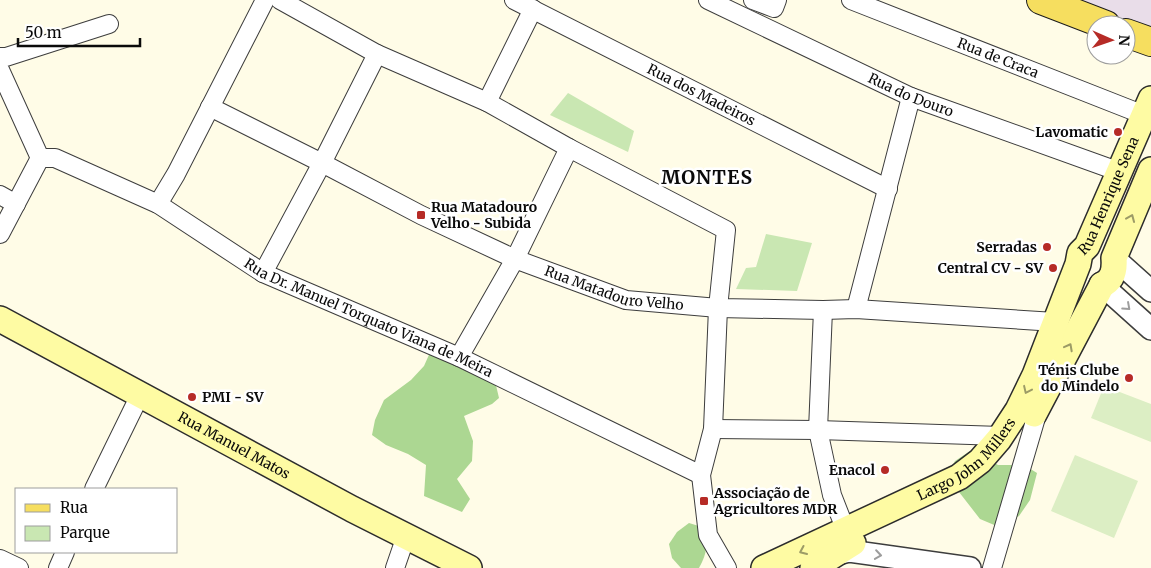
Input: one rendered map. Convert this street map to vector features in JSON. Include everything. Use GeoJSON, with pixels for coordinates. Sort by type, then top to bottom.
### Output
{"type":"FeatureCollection","features":[{"type":"Feature","properties":{"kind":"main road"},"geometry":{"type":"LineString","coordinates":[[1041,0],[1086,17]]}},
{"type":"Feature","properties":{"kind":"main road"},"geometry":{"type":"LineString","coordinates":[[1136,37],[1151,42]]}},
{"type":"Feature","properties":{"kind":"main road","name":"Rua Henrique Sena"},"geometry":{"type":"LineString","coordinates":[[1082,255],[1148,107]]}},
{"type":"Feature","properties":{"kind":"main road","name":"Rua Henrique Sena"},"geometry":{"type":"LineString","coordinates":[[1102,286],[1108,282],[1115,269],[1114,258],[1150,175]]}},
{"type":"Feature","properties":{"kind":"main road"},"geometry":{"type":"LineString","coordinates":[[1102,286],[1092,283],[1083,276],[1082,255],[1093,244],[1100,245],[1114,258]]}},
{"type":"Feature","properties":{"kind":"main road","name":"Largo John Millers"},"geometry":{"type":"LineString","coordinates":[[764,568],[846,531],[959,476],[980,461],[1001,436],[1018,410],[1035,375],[1082,255]]}},
{"type":"Feature","properties":{"kind":"main road","name":"Largo John Millers"},"geometry":{"type":"LineString","coordinates":[[822,562],[935,504],[989,472],[1010,451],[1021,436],[1102,286]]}},
{"type":"Feature","properties":{"kind":"main road","name":"Rua Manuel Matos"},"geometry":{"type":"LineString","coordinates":[[0,319],[406,536],[470,568]]}},
{"type":"Feature","properties":{"kind":"street"},"geometry":{"type":"LineString","coordinates":[[158,204],[176,174],[265,0]]}},
{"type":"Feature","properties":{"kind":"street"},"geometry":{"type":"LineString","coordinates":[[280,0],[377,54],[487,102],[569,148],[726,230],[718,308],[713,429],[701,475],[708,535],[727,568]]}},
{"type":"Feature","properties":{"kind":"street","name":"Rua dos Madeiros"},"geometry":{"type":"LineString","coordinates":[[514,0],[888,189]]}},
{"type":"Feature","properties":{"kind":"street","name":"Rua do Douro"},"geometry":{"type":"LineString","coordinates":[[708,0],[911,97],[1120,172]]}},
{"type":"Feature","properties":{"kind":"street"},"geometry":{"type":"LineString","coordinates":[[753,0],[774,8],[777,0]]}},
{"type":"Feature","properties":{"kind":"street","name":"Rua de Craca"},"geometry":{"type":"LineString","coordinates":[[851,0],[1148,107]]}},
{"type":"Feature","properties":{"kind":"street"},"geometry":{"type":"LineString","coordinates":[[487,102],[533,10]]}},
{"type":"Feature","properties":{"kind":"street"},"geometry":{"type":"LineString","coordinates":[[0,56],[6,57],[109,24]]}},
{"type":"Feature","properties":{"kind":"street"},"geometry":{"type":"LineString","coordinates":[[263,274],[377,54]]}},
{"type":"Feature","properties":{"kind":"street"},"geometry":{"type":"LineString","coordinates":[[0,70],[40,158],[0,234]]}},
{"type":"Feature","properties":{"kind":"street"},"geometry":{"type":"LineString","coordinates":[[856,309],[911,97]]}},
{"type":"Feature","properties":{"kind":"street","name":"Rua Matadouro Velho"},"geometry":{"type":"LineString","coordinates":[[210,107],[421,215],[515,259],[626,300],[718,308],[856,309],[1055,322]]}},
{"type":"Feature","properties":{"kind":"street"},"geometry":{"type":"LineString","coordinates":[[459,356],[515,259],[569,148]]}},
{"type":"Feature","properties":{"kind":"street","name":"Rua Dr. Manuel Torquato Viana de Meira"},"geometry":{"type":"LineString","coordinates":[[40,158],[55,158],[158,204],[263,274],[459,356],[701,475]]}},
{"type":"Feature","properties":{"kind":"street"},"geometry":{"type":"LineString","coordinates":[[0,195],[16,204]]}},
{"type":"Feature","properties":{"kind":"street"},"geometry":{"type":"LineString","coordinates":[[1114,258],[1151,291]]}},
{"type":"Feature","properties":{"kind":"street"},"geometry":{"type":"LineString","coordinates":[[1102,286],[1151,329]]}},
{"type":"Feature","properties":{"kind":"street"},"geometry":{"type":"LineString","coordinates":[[823,310],[818,430],[832,495],[846,531]]}},
{"type":"Feature","properties":{"kind":"street"},"geometry":{"type":"LineString","coordinates":[[94,488],[140,395]]}},
{"type":"Feature","properties":{"kind":"street"},"geometry":{"type":"LineString","coordinates":[[992,568],[1040,402]]}},
{"type":"Feature","properties":{"kind":"street"},"geometry":{"type":"LineString","coordinates":[[713,429],[818,430],[1001,436]]}},
{"type":"Feature","properties":{"kind":"street"},"geometry":{"type":"LineString","coordinates":[[395,568],[406,536]]}},
{"type":"Feature","properties":{"kind":"street"},"geometry":{"type":"LineString","coordinates":[[822,562],[848,551],[970,568]]}},
{"type":"Feature","properties":{"kind":"street"},"geometry":{"type":"LineString","coordinates":[[58,568],[65,553]]}},
{"type":"Feature","properties":{"kind":"street"},"geometry":{"type":"LineString","coordinates":[[0,559],[19,568]]}},
{"type":"Feature","properties":{"kind":"shaded area"},"geometry":{"type":"Polygon","coordinates":[[[1073,0],[1151,0],[1151,31],[1136,25],[1136,15],[1111,15],[1073,0]]]}},
{"type":"Feature","properties":{"kind":"green space"},"geometry":{"type":"Polygon","coordinates":[[[568,93],[634,131],[628,152],[550,115],[568,93]]]}},
{"type":"Feature","properties":{"kind":"green space"},"geometry":{"type":"Polygon","coordinates":[[[766,234],[812,243],[797,291],[736,289],[746,268],[756,267],[766,234]]]}},
{"type":"Feature","properties":{"kind":"green space"},"geometry":{"type":"Polygon","coordinates":[[[432,348],[494,377],[499,398],[492,404],[464,416],[473,441],[472,461],[457,479],[470,499],[462,512],[424,496],[426,465],[408,454],[386,445],[372,435],[375,420],[384,400],[411,380],[424,366],[432,348]]]}},
{"type":"Feature","properties":{"kind":"green space"},"geometry":{"type":"Polygon","coordinates":[[[1104,386],[1151,404],[1151,442],[1091,418],[1104,386]]]}},
{"type":"Feature","properties":{"kind":"green space"},"geometry":{"type":"Polygon","coordinates":[[[973,449],[998,465],[1024,465],[1037,473],[1030,500],[1019,516],[999,527],[980,519],[959,492],[950,470],[955,461],[973,449]]]}},
{"type":"Feature","properties":{"kind":"green space"},"geometry":{"type":"Polygon","coordinates":[[[1075,455],[1138,481],[1114,538],[1051,511],[1075,455]]]}},
{"type":"Feature","properties":{"kind":"green space"},"geometry":{"type":"Polygon","coordinates":[[[689,523],[702,527],[705,538],[706,548],[699,568],[681,568],[672,558],[669,544],[677,532],[689,523]]]}},
{"type":"Feature","properties":{"kind":"place","name":"Lavomatic"},"geometry":{"type":"Point","coordinates":[1118,132]}},
{"type":"Feature","properties":{"kind":"place","name":"Rua Matadouro Velho - Subida"},"geometry":{"type":"Point","coordinates":[421,215]}},
{"type":"Feature","properties":{"kind":"place","name":"Serradas"},"geometry":{"type":"Point","coordinates":[1047,247]}},
{"type":"Feature","properties":{"kind":"place","name":"Central CV - SV"},"geometry":{"type":"Point","coordinates":[1053,268]}},
{"type":"Feature","properties":{"kind":"place","name":"Ténis Clube do Mindelo"},"geometry":{"type":"Point","coordinates":[1129,378]}},
{"type":"Feature","properties":{"kind":"place","name":"PMI - SV"},"geometry":{"type":"Point","coordinates":[192,397]}},
{"type":"Feature","properties":{"kind":"place","name":"Enacol"},"geometry":{"type":"Point","coordinates":[885,470]}},
{"type":"Feature","properties":{"kind":"place","name":"Associação de Agricultores MDR"},"geometry":{"type":"Point","coordinates":[704,501]}},
{"type":"Feature","properties":{"kind":"district","name":"MONTES"},"geometry":{"type":"Point","coordinates":[707,177]}}]}
